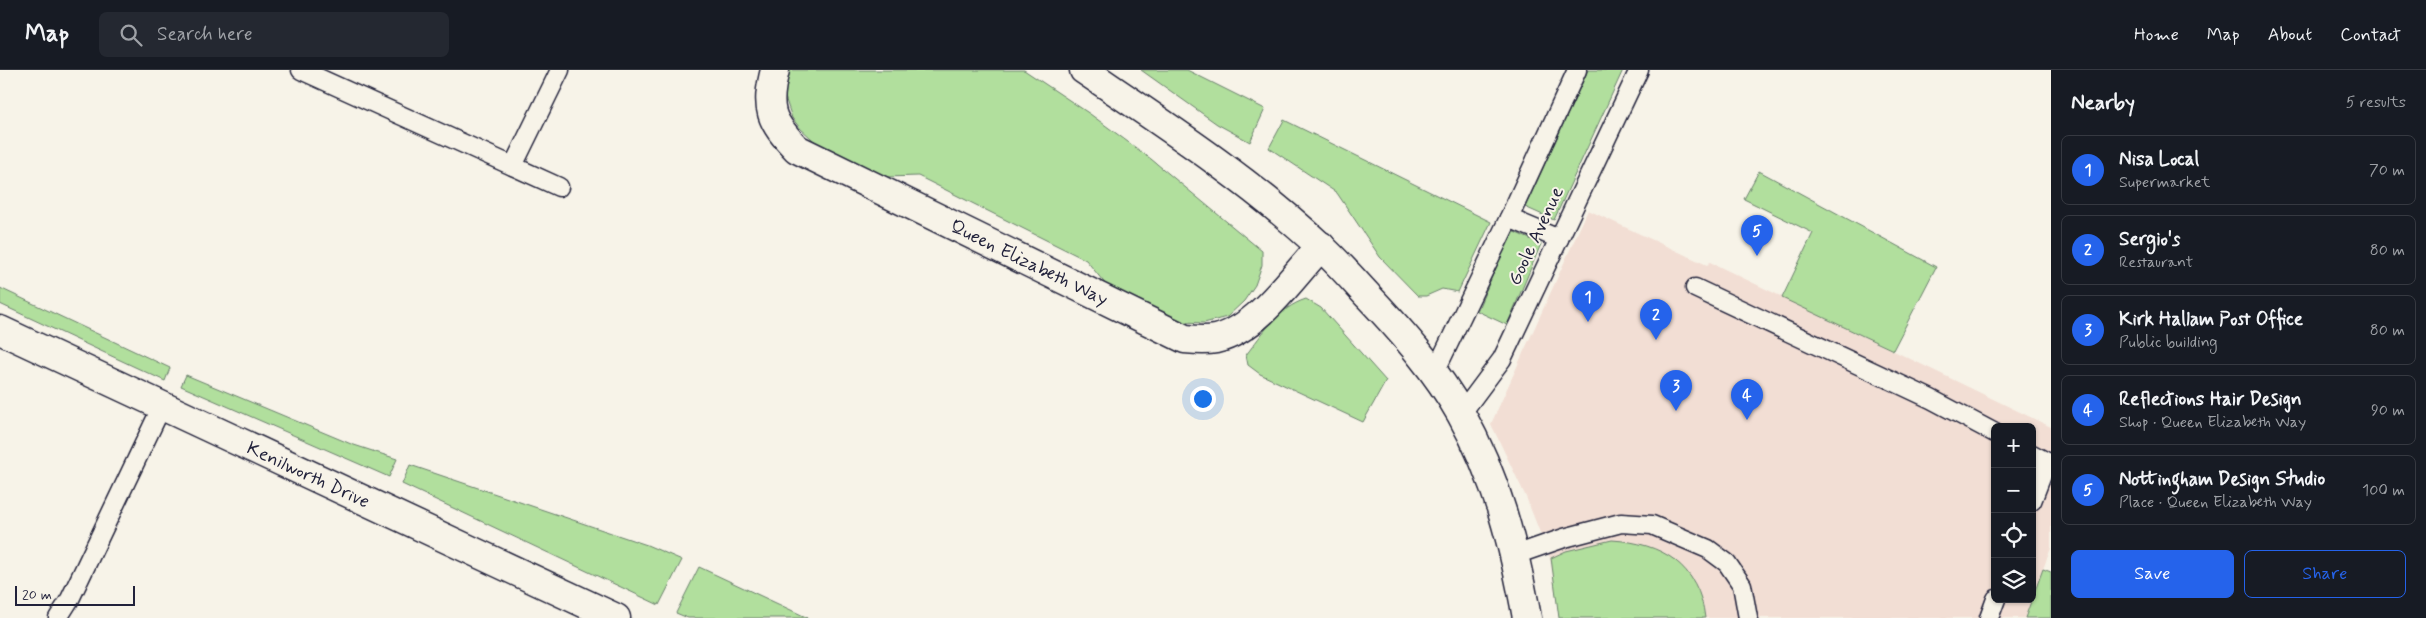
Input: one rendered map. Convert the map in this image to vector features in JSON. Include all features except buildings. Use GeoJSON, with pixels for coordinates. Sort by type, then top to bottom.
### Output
{"type":"FeatureCollection","features":[{"type":"Feature","properties":{"kind":"street","name":"Queen Elizabeth Way"},"geometry":{"type":"LineString","coordinates":[[775,70],[770,104],[773,119],[797,149],[1185,339],[1217,339],[1245,326],[1266,307],[1321,246]]}},
{"type":"Feature","properties":{"kind":"street"},"geometry":{"type":"LineString","coordinates":[[1084,70],[1243,181],[1321,246],[1399,328],[1435,372],[1461,414],[1478,449],[1503,512],[1516,555],[1527,618]]}},
{"type":"Feature","properties":{"kind":"street","name":"Kenilworth Drive"},"geometry":{"type":"LineString","coordinates":[[0,330],[616,618]]}},
{"type":"Feature","properties":{"kind":"lane"},"geometry":{"type":"LineString","coordinates":[[301,70],[559,187]]}},
{"type":"Feature","properties":{"kind":"lane"},"geometry":{"type":"LineString","coordinates":[[513,166],[560,70]]}},
{"type":"Feature","properties":{"kind":"lane","name":"Goole Avenue"},"geometry":{"type":"LineString","coordinates":[[1435,372],[1577,70]]}},
{"type":"Feature","properties":{"kind":"lane","name":"Goole Avenue"},"geometry":{"type":"LineString","coordinates":[[1461,414],[1502,359],[1639,70]]}},
{"type":"Feature","properties":{"kind":"lane"},"geometry":{"type":"LineString","coordinates":[[1509,218],[1558,239]]}},
{"type":"Feature","properties":{"kind":"lane"},"geometry":{"type":"LineString","coordinates":[[1695,288],[1931,398],[1991,431]]}},
{"type":"Feature","properties":{"kind":"lane"},"geometry":{"type":"LineString","coordinates":[[58,618],[70,599],[162,406]]}},
{"type":"Feature","properties":{"kind":"lane"},"geometry":{"type":"LineString","coordinates":[[2036,456],[2047,462],[2036,491]]}},
{"type":"Feature","properties":{"kind":"lane"},"geometry":{"type":"LineString","coordinates":[[1516,555],[1564,538],[1621,523],[1652,525],[1708,549],[1727,563],[1742,585],[1748,618]]}},
{"type":"Feature","properties":{"kind":"lane"},"geometry":{"type":"LineString","coordinates":[[1989,618],[1995,603]]}},
{"type":"Feature","properties":{"kind":"shaded area"},"geometry":{"type":"Polygon","coordinates":[[[1588,210],[1707,265],[1710,262],[2051,427],[2051,548],[2036,587],[2036,423],[1991,423],[1991,603],[2031,603],[2025,618],[1559,618],[1550,558],[1526,497],[1491,424],[1588,210]]]}},
{"type":"Feature","properties":{"kind":"green space"},"geometry":{"type":"Polygon","coordinates":[[[786,70],[1024,70],[1090,114],[1151,159],[1262,251],[1262,265],[1255,285],[1244,301],[1227,317],[1204,323],[1183,322],[1107,286],[1086,260],[918,176],[886,177],[823,149],[792,118],[784,94],[786,70]]]}},
{"type":"Feature","properties":{"kind":"green space"},"geometry":{"type":"Polygon","coordinates":[[[1141,70],[1187,70],[1265,109],[1250,142],[1217,124],[1141,70]]]}},
{"type":"Feature","properties":{"kind":"green space"},"geometry":{"type":"Polygon","coordinates":[[[1588,70],[1623,70],[1554,220],[1525,207],[1588,70]]]}},
{"type":"Feature","properties":{"kind":"green space"},"geometry":{"type":"Polygon","coordinates":[[[1284,120],[1491,222],[1458,292],[1442,289],[1426,296],[1418,296],[1380,257],[1337,193],[1269,148],[1284,120]]]}},
{"type":"Feature","properties":{"kind":"green space"},"geometry":{"type":"Polygon","coordinates":[[[1759,171],[1936,267],[1893,350],[1782,298],[1813,233],[1744,199],[1759,171]]]}},
{"type":"Feature","properties":{"kind":"green space"},"geometry":{"type":"Polygon","coordinates":[[[1512,231],[1541,244],[1507,325],[1477,311],[1512,231]]]}},
{"type":"Feature","properties":{"kind":"green space"},"geometry":{"type":"Polygon","coordinates":[[[0,288],[170,368],[165,381],[0,304],[0,288]]]}},
{"type":"Feature","properties":{"kind":"green space"},"geometry":{"type":"Polygon","coordinates":[[[1306,299],[1321,308],[1386,381],[1363,422],[1260,374],[1248,365],[1246,355],[1272,322],[1287,308],[1306,299]]]}},
{"type":"Feature","properties":{"kind":"green space"},"geometry":{"type":"Polygon","coordinates":[[[186,375],[351,444],[397,459],[389,477],[181,386],[186,375]]]}},
{"type":"Feature","properties":{"kind":"green space"},"geometry":{"type":"Polygon","coordinates":[[[410,465],[647,545],[682,560],[659,605],[402,484],[410,465]]]}},
{"type":"Feature","properties":{"kind":"green space"},"geometry":{"type":"Polygon","coordinates":[[[1612,540],[1647,546],[1675,560],[1695,584],[1705,618],[1559,618],[1551,558],[1566,551],[1612,540]]]}},
{"type":"Feature","properties":{"kind":"green space"},"geometry":{"type":"Polygon","coordinates":[[[699,567],[808,618],[688,618],[676,613],[699,567]]]}},
{"type":"Feature","properties":{"kind":"green space"},"geometry":{"type":"Polygon","coordinates":[[[2043,569],[2051,572],[2051,618],[2025,618],[2031,603],[2036,603],[2036,588],[2043,569]]]}},
{"type":"Feature","properties":{"kind":"place","name":"Nottingham Design Studio"},"geometry":{"type":"Point","coordinates":[1757,256]}},
{"type":"Feature","properties":{"kind":"place","name":"Nisa Local"},"geometry":{"type":"Point","coordinates":[1588,322]}},
{"type":"Feature","properties":{"kind":"place","name":"Sergio's"},"geometry":{"type":"Point","coordinates":[1656,340]}},
{"type":"Feature","properties":{"kind":"place","name":"Kirk Hallam Post Office"},"geometry":{"type":"Point","coordinates":[1676,411]}},
{"type":"Feature","properties":{"kind":"place","name":"Reflections Hair Design"},"geometry":{"type":"Point","coordinates":[1747,420]}}]}
